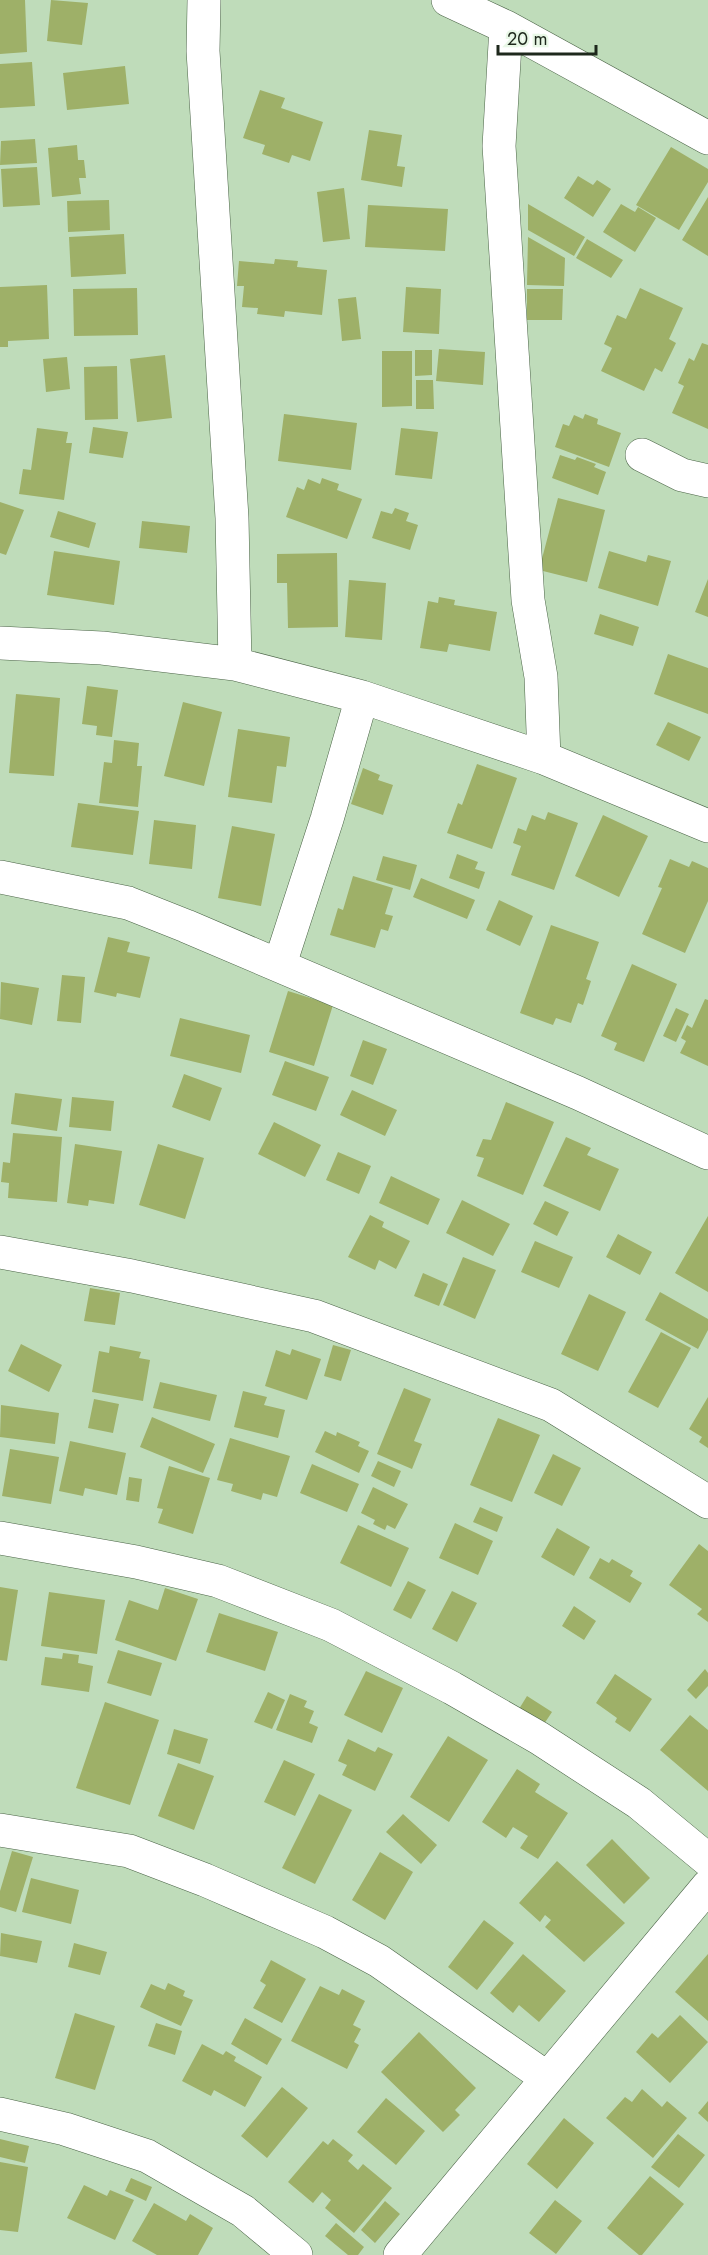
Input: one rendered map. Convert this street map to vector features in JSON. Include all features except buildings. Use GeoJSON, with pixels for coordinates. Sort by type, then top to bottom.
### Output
{"type":"FeatureCollection","features":[{"type":"Feature","properties":{"kind":"street"},"geometry":{"type":"LineString","coordinates":[[204,0],[203,51],[232,518],[235,664]]}},
{"type":"Feature","properties":{"kind":"street"},"geometry":{"type":"LineString","coordinates":[[448,0],[506,27],[708,138]]}},
{"type":"Feature","properties":{"kind":"street"},"geometry":{"type":"LineString","coordinates":[[506,27],[499,146],[528,600],[541,677],[544,758]]}},
{"type":"Feature","properties":{"kind":"street"},"geometry":{"type":"LineString","coordinates":[[642,455],[682,475],[708,481]]}},
{"type":"Feature","properties":{"kind":"street"},"geometry":{"type":"LineString","coordinates":[[0,643],[102,648],[235,664],[362,697],[544,758],[708,826]]}},
{"type":"Feature","properties":{"kind":"street"},"geometry":{"type":"LineString","coordinates":[[279,964],[327,819],[362,697]]}},
{"type":"Feature","properties":{"kind":"street"},"geometry":{"type":"LineString","coordinates":[[0,876],[128,903],[279,964],[578,1093],[708,1153]]}},
{"type":"Feature","properties":{"kind":"street"},"geometry":{"type":"LineString","coordinates":[[0,1252],[132,1276],[314,1316],[551,1405],[708,1502]]}},
{"type":"Feature","properties":{"kind":"street"},"geometry":{"type":"LineString","coordinates":[[0,1538],[136,1562],[218,1581],[331,1625],[452,1688],[539,1738],[639,1803],[708,1860]]}},
{"type":"Feature","properties":{"kind":"street"},"geometry":{"type":"LineString","coordinates":[[0,1830],[129,1851],[205,1880],[326,1932],[379,1961],[547,2078]]}},
{"type":"Feature","properties":{"kind":"street"},"geometry":{"type":"LineString","coordinates":[[400,2255],[708,1886]]}},
{"type":"Feature","properties":{"kind":"street"},"geometry":{"type":"LineString","coordinates":[[0,2114],[65,2128],[147,2156],[243,2211],[296,2255]]}}]}
